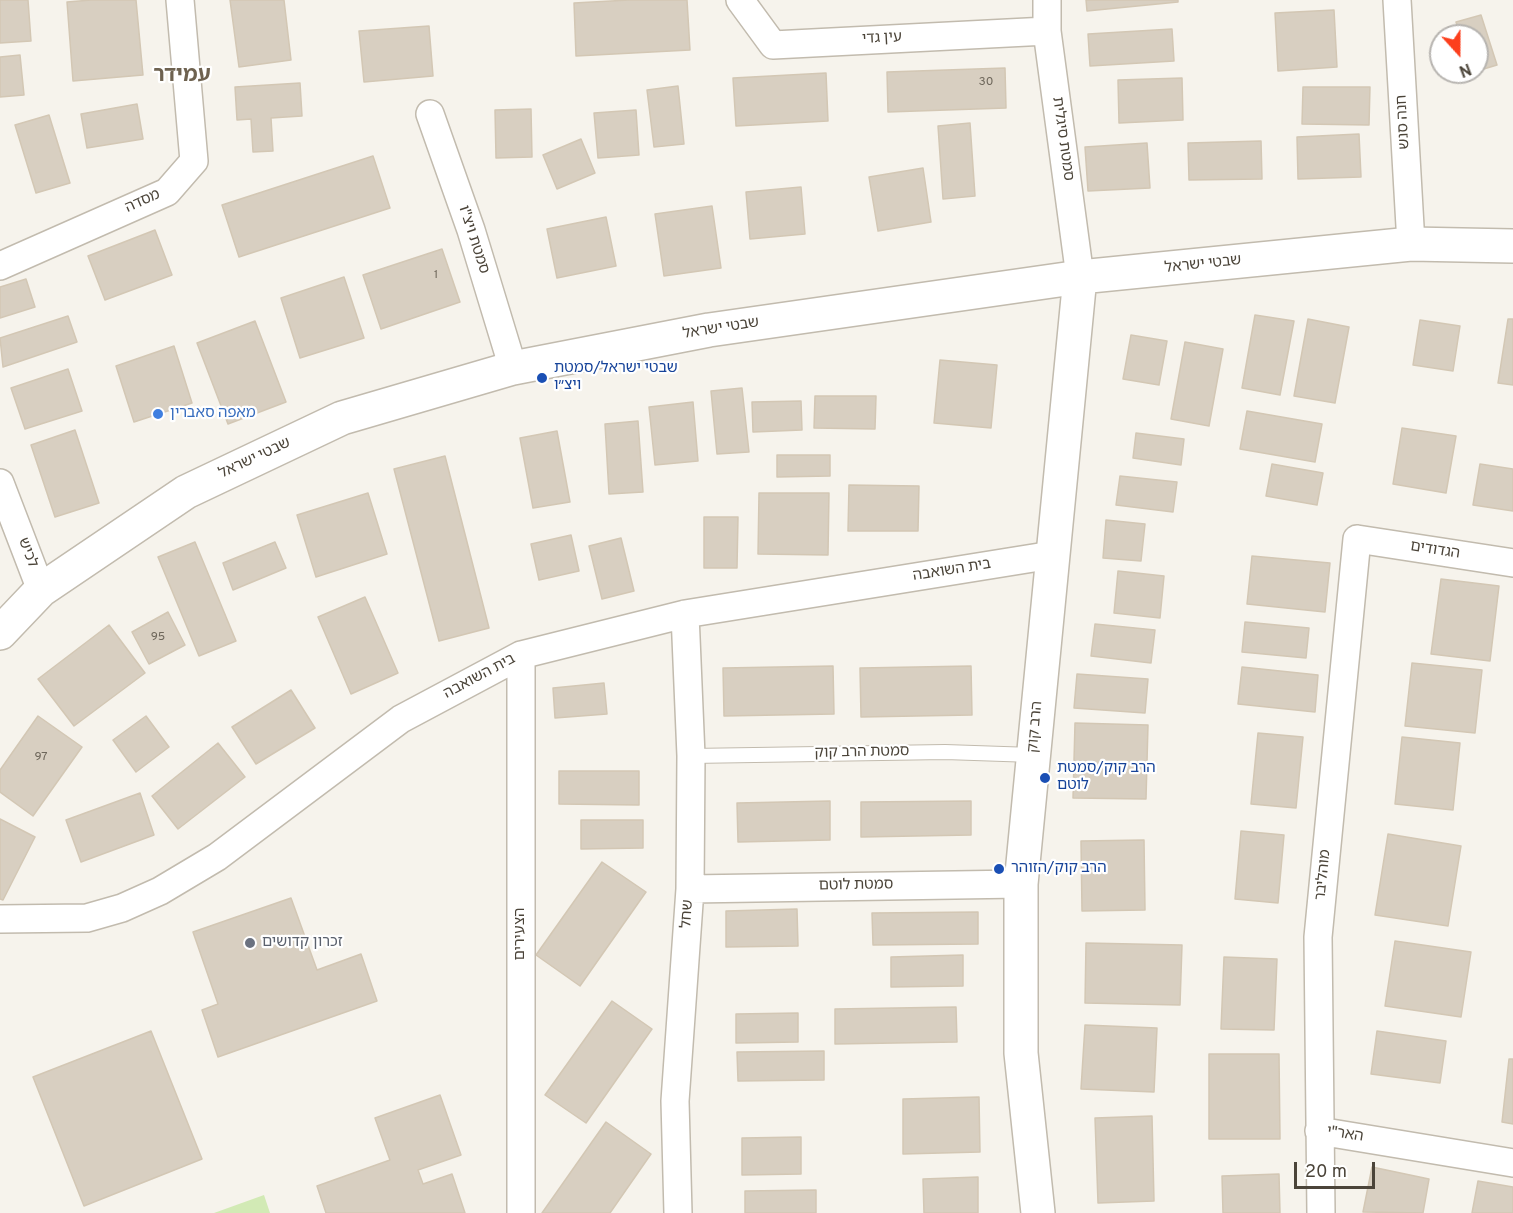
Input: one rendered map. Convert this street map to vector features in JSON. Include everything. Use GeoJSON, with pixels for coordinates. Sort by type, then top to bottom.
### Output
{"type":"FeatureCollection","features":[{"type":"Feature","properties":{"kind":"street","name":"מסדה"},"geometry":{"type":"LineString","coordinates":[[0,266],[167,192],[194,160],[180,0]]}},
{"type":"Feature","properties":{"kind":"street","name":"עין גדי"},"geometry":{"type":"LineString","coordinates":[[740,0],[773,45],[1047,31]]}},
{"type":"Feature","properties":{"kind":"street","name":"סמטת סיגלית"},"geometry":{"type":"LineString","coordinates":[[1047,0],[1047,31],[1080,277]]}},
{"type":"Feature","properties":{"kind":"street","name":"חנה סנש"},"geometry":{"type":"LineString","coordinates":[[1397,0],[1411,244]]}},
{"type":"Feature","properties":{"kind":"street","name":"סמטת ויצ\"ו"},"geometry":{"type":"LineString","coordinates":[[430,114],[471,230],[513,368]]}},
{"type":"Feature","properties":{"kind":"street","name":"שבטי ישראל"},"geometry":{"type":"LineString","coordinates":[[0,633],[41,590],[186,492],[342,418],[513,368],[709,330],[1080,277],[1411,244],[1513,246]]}},
{"type":"Feature","properties":{"kind":"street","name":"הרב קוק"},"geometry":{"type":"LineString","coordinates":[[1038,1213],[1021,1053],[1021,884],[1080,277]]}},
{"type":"Feature","properties":{"kind":"street","name":"לכיש"},"geometry":{"type":"LineString","coordinates":[[0,483],[41,590]]}},
{"type":"Feature","properties":{"kind":"street","name":"הגדודים"},"geometry":{"type":"LineString","coordinates":[[1357,539],[1513,563]]}},
{"type":"Feature","properties":{"kind":"street","name":"מוהליבר"},"geometry":{"type":"LineString","coordinates":[[1321,1213],[1318,937],[1357,539]]}},
{"type":"Feature","properties":{"kind":"street","name":"בית השואבה"},"geometry":{"type":"LineString","coordinates":[[0,919],[87,918],[122,908],[160,891],[217,857],[401,719],[521,655],[685,614],[1052,555]]}},
{"type":"Feature","properties":{"kind":"street","name":"שחל"},"geometry":{"type":"LineString","coordinates":[[678,1213],[675,1101],[690,889],[691,756],[685,614]]}},
{"type":"Feature","properties":{"kind":"street","name":"הצעירים"},"geometry":{"type":"LineString","coordinates":[[521,655],[521,1213]]}},
{"type":"Feature","properties":{"kind":"street","name":"סמטת לוטם"},"geometry":{"type":"LineString","coordinates":[[690,889],[1021,884]]}},
{"type":"Feature","properties":{"kind":"street","name":"האר\"י"},"geometry":{"type":"LineString","coordinates":[[1319,1131],[1513,1163]]}},
{"type":"Feature","properties":{"kind":"lane","name":"סמטת הרב קוק"},"geometry":{"type":"LineString","coordinates":[[691,756],[945,752],[1033,755]]}},
{"type":"Feature","properties":{"kind":"green space"},"geometry":{"type":"Polygon","coordinates":[[[264,1195],[270,1213],[214,1213],[264,1195]]]}},
{"type":"Feature","properties":{"kind":"building"},"geometry":{"type":"Polygon","coordinates":[[[0,0],[28,0],[31,41],[0,43],[0,0]]]}},
{"type":"Feature","properties":{"kind":"building"},"geometry":{"type":"Polygon","coordinates":[[[136,0],[143,75],[73,81],[67,2],[136,0]]]}},
{"type":"Feature","properties":{"kind":"building"},"geometry":{"type":"Polygon","coordinates":[[[230,0],[284,0],[291,60],[239,67],[230,0]]]}},
{"type":"Feature","properties":{"kind":"building"},"geometry":{"type":"Polygon","coordinates":[[[687,0],[690,50],[576,56],[574,3],[687,0]]]}},
{"type":"Feature","properties":{"kind":"building"},"geometry":{"type":"Polygon","coordinates":[[[1086,0],[1178,0],[1178,2],[1087,11],[1086,0]]]}},
{"type":"Feature","properties":{"kind":"building"},"geometry":{"type":"Polygon","coordinates":[[[1334,10],[1337,67],[1278,71],[1275,13],[1334,10]]]}},
{"type":"Feature","properties":{"kind":"building"},"geometry":{"type":"Polygon","coordinates":[[[1481,15],[1484,24],[1457,24],[1456,22],[1481,15]]]}},
{"type":"Feature","properties":{"kind":"building"},"geometry":{"type":"Polygon","coordinates":[[[429,26],[433,76],[364,82],[359,31],[429,26]]]}},
{"type":"Feature","properties":{"kind":"building"},"geometry":{"type":"Polygon","coordinates":[[[1172,29],[1174,61],[1090,66],[1088,34],[1172,29]]]}},
{"type":"Feature","properties":{"kind":"building"},"geometry":{"type":"Polygon","coordinates":[[[1489,40],[1497,65],[1489,67],[1489,40]]]}},
{"type":"Feature","properties":{"kind":"building"},"geometry":{"type":"Polygon","coordinates":[[[20,55],[24,95],[0,97],[0,57],[20,55]]]}},
{"type":"Feature","properties":{"kind":"building"},"geometry":{"type":"Polygon","coordinates":[[[1005,68],[1006,108],[888,112],[887,72],[1005,68]]]}},
{"type":"Feature","properties":{"kind":"building"},"geometry":{"type":"Polygon","coordinates":[[[826,73],[828,121],[736,126],[733,78],[826,73]]]}},
{"type":"Feature","properties":{"kind":"building"},"geometry":{"type":"Polygon","coordinates":[[[1182,78],[1183,120],[1119,123],[1118,80],[1182,78]]]}},
{"type":"Feature","properties":{"kind":"building"},"geometry":{"type":"Polygon","coordinates":[[[300,83],[302,116],[271,118],[273,151],[253,152],[251,119],[237,120],[235,87],[300,83]]]}},
{"type":"Feature","properties":{"kind":"building"},"geometry":{"type":"Polygon","coordinates":[[[678,86],[684,144],[654,147],[647,90],[678,86]]]}},
{"type":"Feature","properties":{"kind":"building"},"geometry":{"type":"Polygon","coordinates":[[[1303,87],[1370,87],[1369,125],[1302,124],[1303,87]]]}},
{"type":"Feature","properties":{"kind":"building"},"geometry":{"type":"Polygon","coordinates":[[[137,104],[143,139],[87,148],[81,114],[137,104]]]}},
{"type":"Feature","properties":{"kind":"building"},"geometry":{"type":"Polygon","coordinates":[[[531,109],[532,157],[496,158],[495,110],[531,109]]]}},
{"type":"Feature","properties":{"kind":"building"},"geometry":{"type":"Polygon","coordinates":[[[636,110],[639,155],[598,158],[594,113],[636,110]]]}},
{"type":"Feature","properties":{"kind":"building"},"geometry":{"type":"Polygon","coordinates":[[[49,115],[70,183],[36,193],[15,125],[49,115]]]}},
{"type":"Feature","properties":{"kind":"building"},"geometry":{"type":"Polygon","coordinates":[[[970,123],[975,196],[943,199],[938,126],[970,123]]]}},
{"type":"Feature","properties":{"kind":"building"},"geometry":{"type":"Polygon","coordinates":[[[1359,134],[1361,177],[1298,179],[1297,137],[1359,134]]]}},
{"type":"Feature","properties":{"kind":"building"},"geometry":{"type":"Polygon","coordinates":[[[581,139],[595,173],[557,189],[543,155],[581,139]]]}},
{"type":"Feature","properties":{"kind":"building"},"geometry":{"type":"Polygon","coordinates":[[[1261,141],[1262,179],[1189,180],[1188,143],[1261,141]]]}},
{"type":"Feature","properties":{"kind":"building"},"geometry":{"type":"Polygon","coordinates":[[[1147,143],[1150,188],[1088,191],[1085,147],[1147,143]]]}},
{"type":"Feature","properties":{"kind":"building"},"geometry":{"type":"Polygon","coordinates":[[[373,156],[390,208],[239,257],[222,205],[373,156]]]}},
{"type":"Feature","properties":{"kind":"building"},"geometry":{"type":"Polygon","coordinates":[[[923,168],[931,222],[878,231],[869,177],[923,168]]]}},
{"type":"Feature","properties":{"kind":"building"},"geometry":{"type":"Polygon","coordinates":[[[801,187],[805,234],[750,239],[746,192],[801,187]]]}},
{"type":"Feature","properties":{"kind":"building"},"geometry":{"type":"Polygon","coordinates":[[[712,206],[721,268],[664,276],[655,214],[712,206]]]}},
{"type":"Feature","properties":{"kind":"building"},"geometry":{"type":"Polygon","coordinates":[[[606,217],[616,266],[557,278],[547,229],[606,217]]]}},
{"type":"Feature","properties":{"kind":"building"},"geometry":{"type":"Polygon","coordinates":[[[155,230],[172,275],[105,300],[88,256],[155,230]]]}},
{"type":"Feature","properties":{"kind":"building"},"geometry":{"type":"Polygon","coordinates":[[[442,249],[460,302],[381,329],[363,275],[442,249]]]}},
{"type":"Feature","properties":{"kind":"building"},"geometry":{"type":"Polygon","coordinates":[[[344,277],[364,338],[300,358],[281,298],[344,277]]]}},
{"type":"Feature","properties":{"kind":"building"},"geometry":{"type":"Polygon","coordinates":[[[26,279],[35,307],[0,318],[0,287],[26,279]]]}},
{"type":"Feature","properties":{"kind":"building"},"geometry":{"type":"Polygon","coordinates":[[[1255,315],[1294,321],[1280,395],[1242,388],[1255,315]]]}},
{"type":"Feature","properties":{"kind":"building"},"geometry":{"type":"Polygon","coordinates":[[[68,316],[77,342],[3,367],[0,338],[68,316]]]}},
{"type":"Feature","properties":{"kind":"building"},"geometry":{"type":"Polygon","coordinates":[[[1308,319],[1349,327],[1335,403],[1294,396],[1308,319]]]}},
{"type":"Feature","properties":{"kind":"building"},"geometry":{"type":"Polygon","coordinates":[[[1508,319],[1513,319],[1513,385],[1498,383],[1508,319]]]}},
{"type":"Feature","properties":{"kind":"building"},"geometry":{"type":"Polygon","coordinates":[[[1420,320],[1460,326],[1453,371],[1413,365],[1420,320]]]}},
{"type":"Feature","properties":{"kind":"building"},"geometry":{"type":"Polygon","coordinates":[[[255,321],[286,402],[228,424],[197,343],[255,321]]]}},
{"type":"Feature","properties":{"kind":"building"},"geometry":{"type":"Polygon","coordinates":[[[1131,335],[1167,341],[1159,385],[1123,379],[1131,335]]]}},
{"type":"Feature","properties":{"kind":"building"},"geometry":{"type":"Polygon","coordinates":[[[1185,342],[1223,349],[1209,426],[1171,419],[1185,342]]]}},
{"type":"Feature","properties":{"kind":"building"},"geometry":{"type":"Polygon","coordinates":[[[174,346],[192,403],[134,422],[116,366],[174,346]]]}},
{"type":"Feature","properties":{"kind":"building"},"geometry":{"type":"Polygon","coordinates":[[[940,360],[997,365],[991,428],[934,423],[940,360]]]}},
{"type":"Feature","properties":{"kind":"building"},"geometry":{"type":"Polygon","coordinates":[[[68,369],[82,411],[25,429],[11,388],[68,369]]]}},
{"type":"Feature","properties":{"kind":"building"},"geometry":{"type":"Polygon","coordinates":[[[742,388],[749,452],[717,454],[711,391],[742,388]]]}},
{"type":"Feature","properties":{"kind":"building"},"geometry":{"type":"Polygon","coordinates":[[[815,396],[876,396],[875,429],[814,428],[815,396]]]}},
{"type":"Feature","properties":{"kind":"building"},"geometry":{"type":"Polygon","coordinates":[[[801,401],[802,430],[753,432],[752,402],[801,401]]]}},
{"type":"Feature","properties":{"kind":"building"},"geometry":{"type":"Polygon","coordinates":[[[693,402],[698,461],[655,465],[649,407],[693,402]]]}},
{"type":"Feature","properties":{"kind":"building"},"geometry":{"type":"Polygon","coordinates":[[[1247,411],[1322,424],[1315,462],[1240,449],[1247,411]]]}},
{"type":"Feature","properties":{"kind":"building"},"geometry":{"type":"Polygon","coordinates":[[[638,421],[643,492],[609,494],[605,424],[638,421]]]}},
{"type":"Feature","properties":{"kind":"building"},"geometry":{"type":"Polygon","coordinates":[[[1402,428],[1456,436],[1446,493],[1393,484],[1402,428]]]}},
{"type":"Feature","properties":{"kind":"building"},"geometry":{"type":"Polygon","coordinates":[[[75,430],[99,503],[55,517],[31,445],[75,430]]]}},
{"type":"Feature","properties":{"kind":"building"},"geometry":{"type":"Polygon","coordinates":[[[557,431],[570,502],[533,508],[520,438],[557,431]]]}},
{"type":"Feature","properties":{"kind":"building"},"geometry":{"type":"Polygon","coordinates":[[[1136,433],[1184,439],[1181,465],[1133,458],[1136,433]]]}},
{"type":"Feature","properties":{"kind":"building"},"geometry":{"type":"Polygon","coordinates":[[[777,455],[830,455],[830,476],[777,477],[777,455]]]}},
{"type":"Feature","properties":{"kind":"building"},"geometry":{"type":"Polygon","coordinates":[[[445,456],[489,628],[439,641],[394,469],[445,456]]]}},
{"type":"Feature","properties":{"kind":"building"},"geometry":{"type":"Polygon","coordinates":[[[1272,464],[1323,473],[1317,505],[1266,496],[1272,464]]]}},
{"type":"Feature","properties":{"kind":"building"},"geometry":{"type":"Polygon","coordinates":[[[1480,464],[1513,469],[1513,511],[1473,505],[1480,464]]]}},
{"type":"Feature","properties":{"kind":"building"},"geometry":{"type":"Polygon","coordinates":[[[1120,476],[1177,482],[1173,512],[1116,505],[1120,476]]]}},
{"type":"Feature","properties":{"kind":"building"},"geometry":{"type":"Polygon","coordinates":[[[849,485],[919,486],[918,531],[848,531],[849,485]]]}},
{"type":"Feature","properties":{"kind":"building"},"geometry":{"type":"Polygon","coordinates":[[[368,493],[387,554],[316,577],[297,515],[368,493]]]}},
{"type":"Feature","properties":{"kind":"building"},"geometry":{"type":"Polygon","coordinates":[[[759,493],[829,493],[828,555],[758,554],[759,493]]]}},
{"type":"Feature","properties":{"kind":"building"},"geometry":{"type":"Polygon","coordinates":[[[704,517],[738,517],[737,568],[704,568],[704,517]]]}},
{"type":"Feature","properties":{"kind":"building"},"geometry":{"type":"Polygon","coordinates":[[[1106,520],[1145,524],[1141,561],[1103,558],[1106,520]]]}},
{"type":"Feature","properties":{"kind":"building"},"geometry":{"type":"Polygon","coordinates":[[[571,535],[579,571],[539,580],[531,544],[571,535]]]}},
{"type":"Feature","properties":{"kind":"building"},"geometry":{"type":"Polygon","coordinates":[[[621,538],[634,591],[602,599],[589,546],[621,538]]]}},
{"type":"Feature","properties":{"kind":"building"},"geometry":{"type":"Polygon","coordinates":[[[195,542],[236,641],[199,656],[158,557],[195,542]]]}},
{"type":"Feature","properties":{"kind":"building"},"geometry":{"type":"Polygon","coordinates":[[[275,542],[286,568],[233,590],[223,563],[275,542]]]}},
{"type":"Feature","properties":{"kind":"building"},"geometry":{"type":"Polygon","coordinates":[[[1252,556],[1330,563],[1325,612],[1247,604],[1252,556]]]}},
{"type":"Feature","properties":{"kind":"building"},"geometry":{"type":"Polygon","coordinates":[[[1118,571],[1164,576],[1160,618],[1114,613],[1118,571]]]}},
{"type":"Feature","properties":{"kind":"building"},"geometry":{"type":"Polygon","coordinates":[[[1441,579],[1499,586],[1490,661],[1431,654],[1441,579]]]}},
{"type":"Feature","properties":{"kind":"building"},"geometry":{"type":"Polygon","coordinates":[[[365,597],[398,673],[351,694],[318,617],[365,597]]]}},
{"type":"Feature","properties":{"kind":"building"},"geometry":{"type":"Polygon","coordinates":[[[168,612],[185,645],[149,664],[132,632],[168,612]]]}},
{"type":"Feature","properties":{"kind":"building"},"geometry":{"type":"Polygon","coordinates":[[[1245,622],[1309,628],[1306,658],[1242,652],[1245,622]]]}},
{"type":"Feature","properties":{"kind":"building"},"geometry":{"type":"Polygon","coordinates":[[[1095,624],[1155,630],[1151,663],[1091,656],[1095,624]]]}},
{"type":"Feature","properties":{"kind":"building"},"geometry":{"type":"Polygon","coordinates":[[[109,625],[145,673],[74,726],[38,679],[109,625]]]}},
{"type":"Feature","properties":{"kind":"building"},"geometry":{"type":"Polygon","coordinates":[[[1412,663],[1482,670],[1475,733],[1405,726],[1412,663]]]}},
{"type":"Feature","properties":{"kind":"building"},"geometry":{"type":"Polygon","coordinates":[[[833,666],[834,714],[724,716],[723,668],[833,666]]]}},
{"type":"Feature","properties":{"kind":"building"},"geometry":{"type":"Polygon","coordinates":[[[971,666],[972,715],[861,717],[860,668],[971,666]]]}},
{"type":"Feature","properties":{"kind":"building"},"geometry":{"type":"Polygon","coordinates":[[[1242,667],[1318,675],[1315,712],[1238,704],[1242,667]]]}},
{"type":"Feature","properties":{"kind":"building"},"geometry":{"type":"Polygon","coordinates":[[[1077,674],[1148,679],[1145,713],[1074,708],[1077,674]]]}},
{"type":"Feature","properties":{"kind":"building"},"geometry":{"type":"Polygon","coordinates":[[[604,683],[607,714],[555,718],[553,688],[604,683]]]}},
{"type":"Feature","properties":{"kind":"building"},"geometry":{"type":"Polygon","coordinates":[[[291,690],[315,728],[256,764],[232,727],[291,690]]]}},
{"type":"Feature","properties":{"kind":"building"},"geometry":{"type":"Polygon","coordinates":[[[38,716],[82,747],[33,816],[0,792],[0,770],[38,716]]]}},
{"type":"Feature","properties":{"kind":"building"},"geometry":{"type":"Polygon","coordinates":[[[146,716],[169,747],[136,772],[113,740],[146,716]]]}},
{"type":"Feature","properties":{"kind":"building"},"geometry":{"type":"Polygon","coordinates":[[[1075,723],[1148,725],[1146,799],[1073,798],[1075,723]]]}},
{"type":"Feature","properties":{"kind":"building"},"geometry":{"type":"Polygon","coordinates":[[[1258,733],[1303,737],[1296,808],[1251,804],[1258,733]]]}},
{"type":"Feature","properties":{"kind":"building"},"geometry":{"type":"Polygon","coordinates":[[[1402,737],[1460,743],[1453,810],[1395,804],[1402,737]]]}},
{"type":"Feature","properties":{"kind":"building"},"geometry":{"type":"Polygon","coordinates":[[[218,743],[245,777],[178,829],[152,796],[218,743]]]}},
{"type":"Feature","properties":{"kind":"building"},"geometry":{"type":"Polygon","coordinates":[[[559,771],[639,771],[639,805],[559,804],[559,771]]]}},
{"type":"Feature","properties":{"kind":"building"},"geometry":{"type":"Polygon","coordinates":[[[140,793],[154,835],[81,862],[66,820],[140,793]]]}},
{"type":"Feature","properties":{"kind":"building"},"geometry":{"type":"Polygon","coordinates":[[[830,801],[830,840],[738,842],[737,803],[830,801]]]}},
{"type":"Feature","properties":{"kind":"building"},"geometry":{"type":"Polygon","coordinates":[[[971,801],[971,835],[861,837],[861,802],[971,801]]]}},
{"type":"Feature","properties":{"kind":"building"},"geometry":{"type":"Polygon","coordinates":[[[0,819],[35,837],[3,900],[0,899],[0,819]]]}},
{"type":"Feature","properties":{"kind":"building"},"geometry":{"type":"Polygon","coordinates":[[[581,820],[643,820],[643,848],[581,849],[581,820]]]}},
{"type":"Feature","properties":{"kind":"building"},"geometry":{"type":"Polygon","coordinates":[[[1241,831],[1284,835],[1278,903],[1235,899],[1241,831]]]}},
{"type":"Feature","properties":{"kind":"building"},"geometry":{"type":"Polygon","coordinates":[[[1388,834],[1461,846],[1448,926],[1375,915],[1388,834]]]}},
{"type":"Feature","properties":{"kind":"building"},"geometry":{"type":"Polygon","coordinates":[[[1144,840],[1145,910],[1082,911],[1081,841],[1144,840]]]}},
{"type":"Feature","properties":{"kind":"building"},"geometry":{"type":"Polygon","coordinates":[[[602,862],[646,892],[580,986],[536,955],[602,862]]]}},
{"type":"Feature","properties":{"kind":"building"},"geometry":{"type":"Polygon","coordinates":[[[291,898],[317,970],[361,954],[377,1001],[218,1057],[202,1010],[218,1004],[193,932],[291,898]]]}},
{"type":"Feature","properties":{"kind":"building"},"geometry":{"type":"Polygon","coordinates":[[[797,909],[798,946],[726,947],[726,911],[797,909]]]}},
{"type":"Feature","properties":{"kind":"building"},"geometry":{"type":"Polygon","coordinates":[[[978,912],[978,944],[873,945],[872,913],[978,912]]]}},
{"type":"Feature","properties":{"kind":"building"},"geometry":{"type":"Polygon","coordinates":[[[1395,941],[1471,952],[1461,1017],[1385,1006],[1395,941]]]}},
{"type":"Feature","properties":{"kind":"building"},"geometry":{"type":"Polygon","coordinates":[[[1086,943],[1182,945],[1180,1005],[1085,1003],[1086,943]]]}},
{"type":"Feature","properties":{"kind":"building"},"geometry":{"type":"Polygon","coordinates":[[[963,955],[963,986],[891,987],[891,957],[963,955]]]}},
{"type":"Feature","properties":{"kind":"building"},"geometry":{"type":"Polygon","coordinates":[[[1224,957],[1277,959],[1274,1030],[1221,1029],[1224,957]]]}},
{"type":"Feature","properties":{"kind":"building"},"geometry":{"type":"Polygon","coordinates":[[[612,1001],[652,1029],[586,1123],[545,1095],[612,1001]]]}},
{"type":"Feature","properties":{"kind":"building"},"geometry":{"type":"Polygon","coordinates":[[[956,1007],[957,1042],[835,1044],[835,1009],[956,1007]]]}},
{"type":"Feature","properties":{"kind":"building"},"geometry":{"type":"Polygon","coordinates":[[[798,1013],[798,1042],[736,1043],[736,1014],[798,1013]]]}},
{"type":"Feature","properties":{"kind":"building"},"geometry":{"type":"Polygon","coordinates":[[[1085,1025],[1157,1028],[1154,1092],[1081,1089],[1085,1025]]]}},
{"type":"Feature","properties":{"kind":"building"},"geometry":{"type":"Polygon","coordinates":[[[151,1031],[202,1159],[84,1206],[33,1077],[151,1031]]]}},
{"type":"Feature","properties":{"kind":"building"},"geometry":{"type":"Polygon","coordinates":[[[1377,1031],[1446,1041],[1440,1083],[1371,1074],[1377,1031]]]}},
{"type":"Feature","properties":{"kind":"building"},"geometry":{"type":"Polygon","coordinates":[[[824,1051],[824,1080],[738,1081],[737,1052],[824,1051]]]}},
{"type":"Feature","properties":{"kind":"building"},"geometry":{"type":"Polygon","coordinates":[[[1209,1054],[1279,1054],[1280,1139],[1209,1139],[1209,1054]]]}},
{"type":"Feature","properties":{"kind":"building"},"geometry":{"type":"Polygon","coordinates":[[[1509,1059],[1513,1059],[1513,1124],[1502,1122],[1509,1059]]]}},
{"type":"Feature","properties":{"kind":"building"},"geometry":{"type":"Polygon","coordinates":[[[440,1095],[461,1155],[418,1170],[423,1184],[452,1174],[465,1213],[326,1213],[317,1186],[390,1160],[375,1118],[440,1095]]]}},
{"type":"Feature","properties":{"kind":"building"},"geometry":{"type":"Polygon","coordinates":[[[979,1097],[980,1152],[903,1154],[903,1099],[979,1097]]]}},
{"type":"Feature","properties":{"kind":"building"},"geometry":{"type":"Polygon","coordinates":[[[1152,1116],[1154,1201],[1098,1203],[1095,1118],[1152,1116]]]}},
{"type":"Feature","properties":{"kind":"building"},"geometry":{"type":"Polygon","coordinates":[[[606,1122],[651,1154],[610,1213],[542,1213],[606,1122]]]}},
{"type":"Feature","properties":{"kind":"building"},"geometry":{"type":"Polygon","coordinates":[[[801,1137],[801,1174],[742,1175],[742,1138],[801,1137]]]}},
{"type":"Feature","properties":{"kind":"building"},"geometry":{"type":"Polygon","coordinates":[[[1372,1167],[1429,1179],[1423,1213],[1363,1212],[1372,1167]]]}},
{"type":"Feature","properties":{"kind":"building"},"geometry":{"type":"Polygon","coordinates":[[[1279,1174],[1280,1213],[1223,1213],[1222,1176],[1279,1174]]]}},
{"type":"Feature","properties":{"kind":"building"},"geometry":{"type":"Polygon","coordinates":[[[978,1177],[978,1213],[924,1213],[923,1179],[978,1177]]]}},
{"type":"Feature","properties":{"kind":"building"},"geometry":{"type":"Polygon","coordinates":[[[1478,1181],[1513,1187],[1513,1213],[1472,1213],[1478,1181]]]}},
{"type":"Feature","properties":{"kind":"building"},"geometry":{"type":"Polygon","coordinates":[[[816,1190],[816,1213],[745,1213],[745,1191],[816,1190]]]}},
{"type":"Feature","properties":{"kind":"place","name":"שבטי ישראל/סמטת ויצ״ו"},"geometry":{"type":"Point","coordinates":[542,378]}},
{"type":"Feature","properties":{"kind":"place","name":"מאפה סאברין"},"geometry":{"type":"Point","coordinates":[158,414]}},
{"type":"Feature","properties":{"kind":"place","name":"הרב קוק/סמטת לוטם"},"geometry":{"type":"Point","coordinates":[1045,778]}},
{"type":"Feature","properties":{"kind":"place","name":"הרב קוק/הזוהר"},"geometry":{"type":"Point","coordinates":[999,869]}},
{"type":"Feature","properties":{"kind":"place","name":"זכרון קדושים"},"geometry":{"type":"Point","coordinates":[250,943]}},
{"type":"Feature","properties":{"kind":"district","name":"עמידר"},"geometry":{"type":"Point","coordinates":[182,77]}}]}
